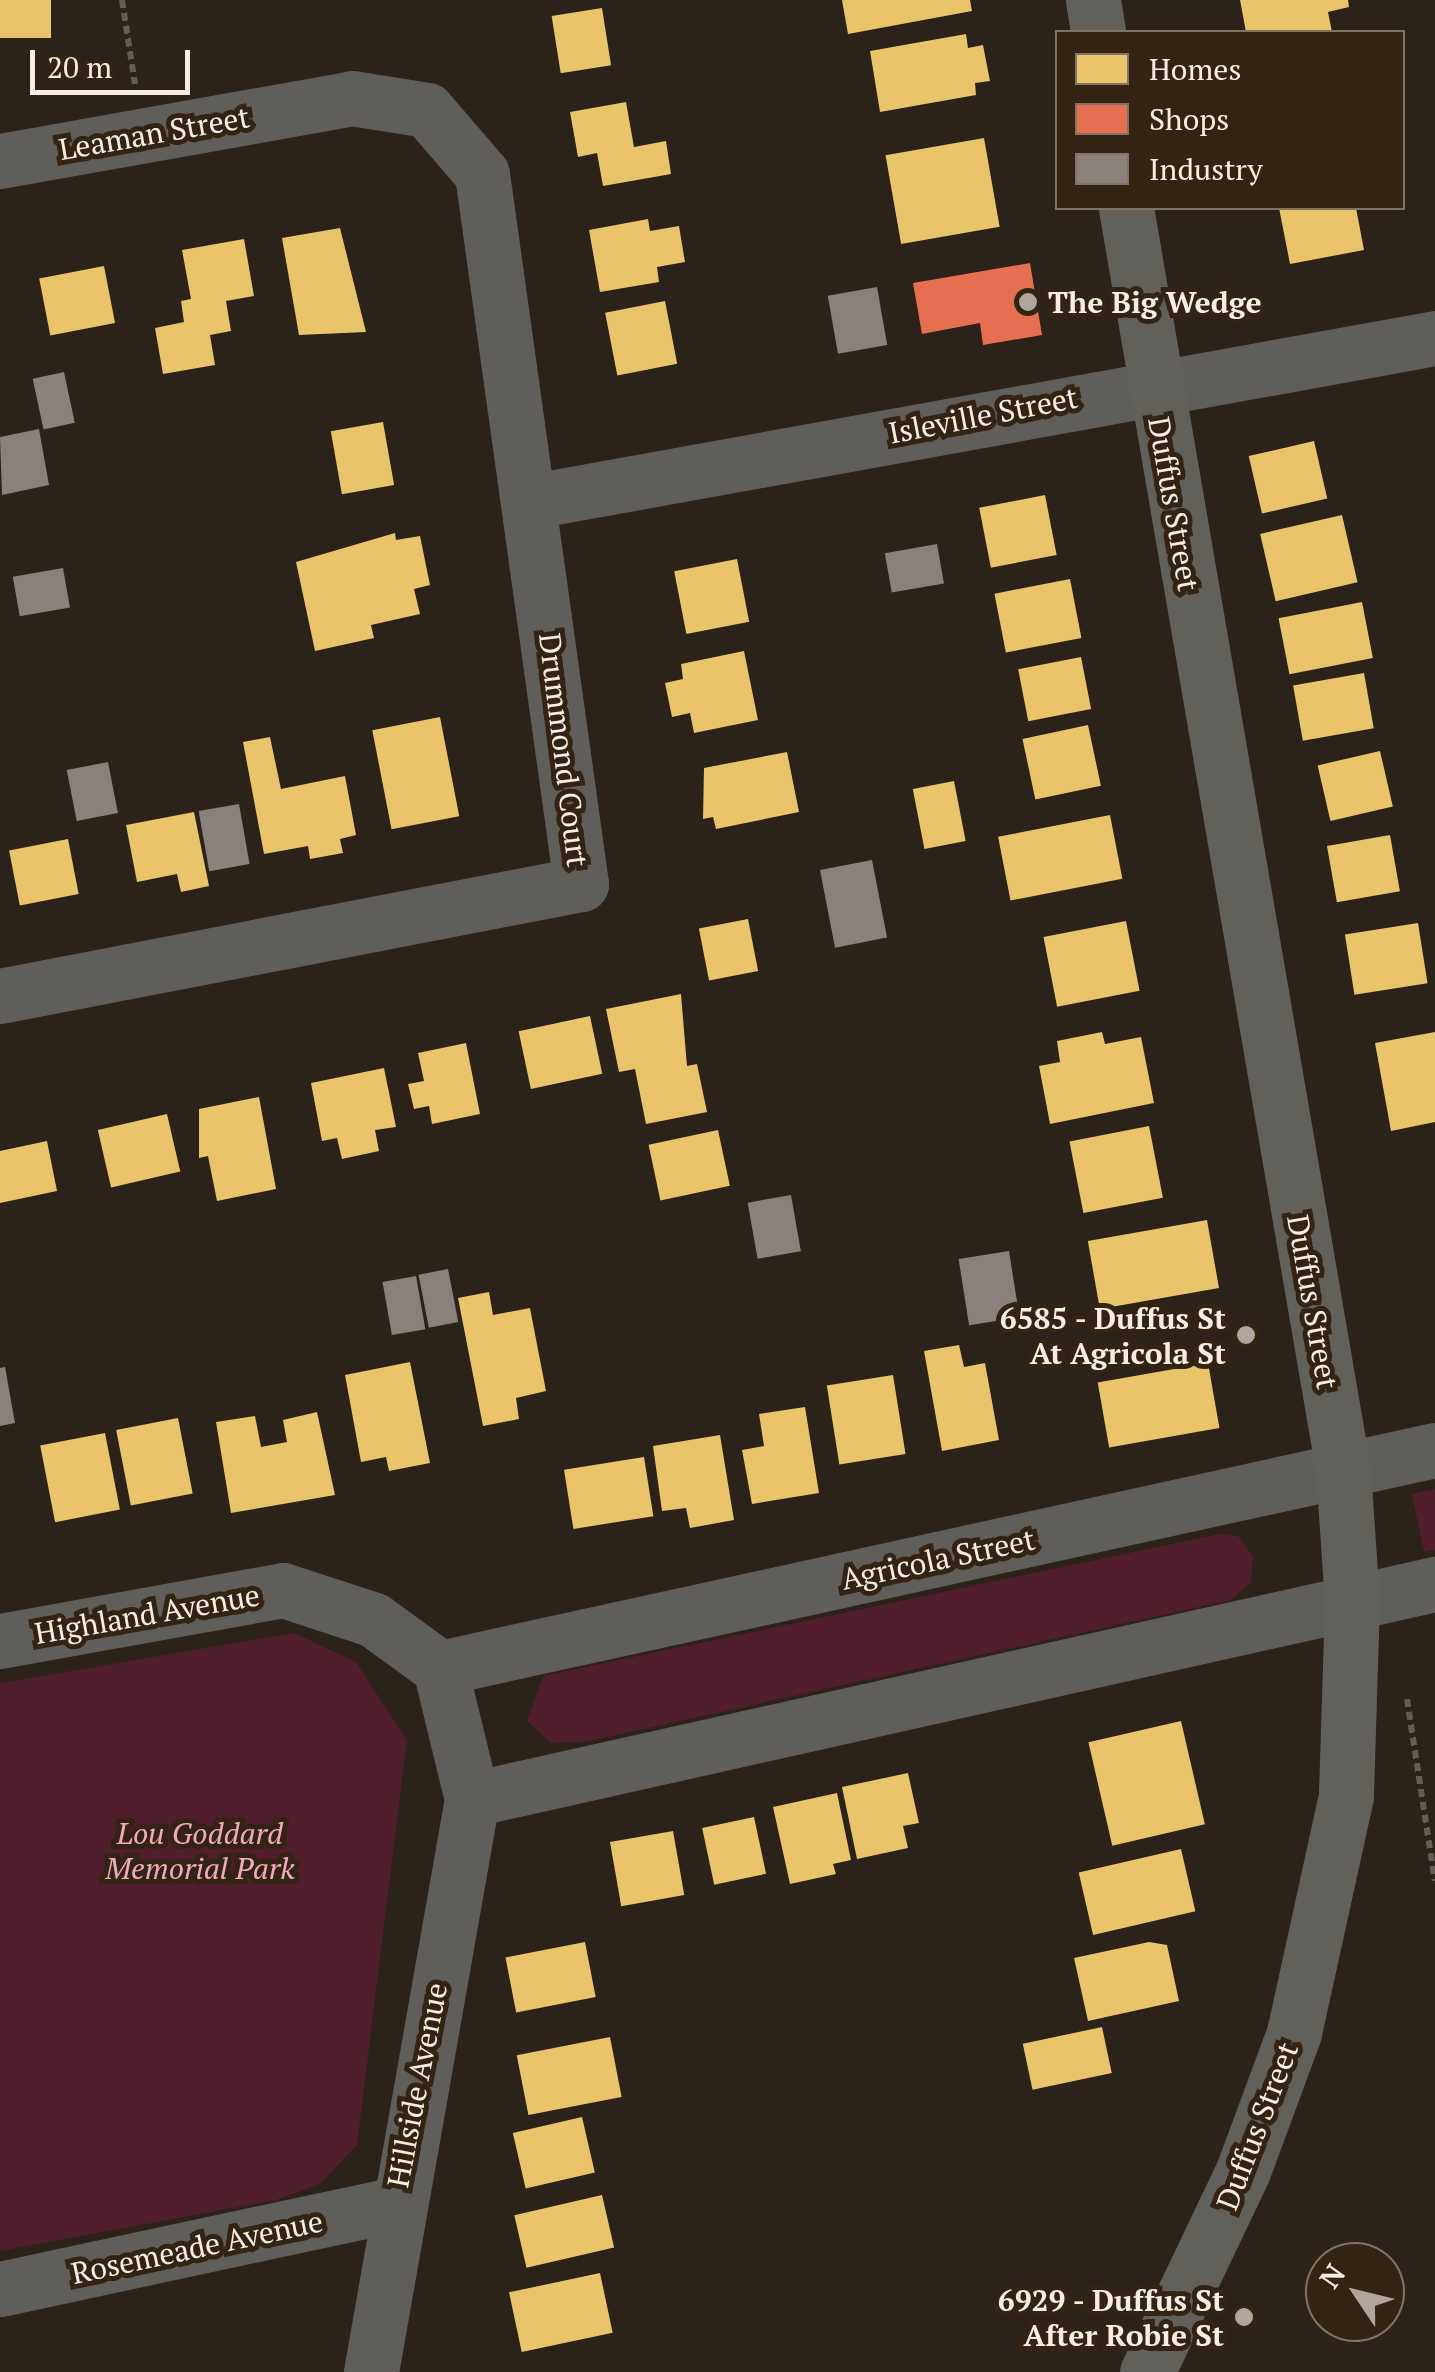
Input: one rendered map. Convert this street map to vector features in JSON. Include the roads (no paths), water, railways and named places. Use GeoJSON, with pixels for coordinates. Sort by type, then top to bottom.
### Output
{"type":"FeatureCollection","features":[{"type":"Feature","properties":{"kind":"main road"},"geometry":{"type":"LineString","coordinates":[[1093,0],[1098,30]]}},
{"type":"Feature","properties":{"kind":"main road","name":"Duffus Street"},"geometry":{"type":"LineString","coordinates":[[1126,210],[1343,1470],[1352,1602],[1346,1796],[1294,2033],[1243,2171],[1147,2372]]}},
{"type":"Feature","properties":{"kind":"street","name":"Leaman Street"},"geometry":{"type":"LineString","coordinates":[[0,161],[352,98],[427,110]]}},
{"type":"Feature","properties":{"kind":"street","name":"Drummond Court"},"geometry":{"type":"LineString","coordinates":[[0,996],[581,884],[533,500],[482,174],[427,110]]}},
{"type":"Feature","properties":{"kind":"street","name":"Isleville Street"},"geometry":{"type":"LineString","coordinates":[[533,500],[1154,382],[1435,338]]}},
{"type":"Feature","properties":{"kind":"street","name":"Agricola Street"},"geometry":{"type":"LineString","coordinates":[[440,1668],[1435,1450]]}},
{"type":"Feature","properties":{"kind":"street"},"geometry":{"type":"LineString","coordinates":[[440,1668],[472,1799],[1435,1584]]}},
{"type":"Feature","properties":{"kind":"street","name":"Highland Avenue"},"geometry":{"type":"LineString","coordinates":[[0,1642],[283,1590],[374,1620],[440,1668]]}},
{"type":"Feature","properties":{"kind":"street","name":"Hillside Avenue"},"geometry":{"type":"LineString","coordinates":[[372,2372],[395,2204],[472,1799]]}},
{"type":"Feature","properties":{"kind":"street","name":"Rosemeade Avenue"},"geometry":{"type":"LineString","coordinates":[[0,2289],[395,2204]]}},
{"type":"Feature","properties":{"kind":"place","name":"The Big Wedge"},"geometry":{"type":"Point","coordinates":[1028,302]}},
{"type":"Feature","properties":{"kind":"place","name":"6585 - Duffus St At Agricola St"},"geometry":{"type":"Point","coordinates":[1246,1335]}},
{"type":"Feature","properties":{"kind":"place","name":"6929 - Duffus St After Robie St"},"geometry":{"type":"Point","coordinates":[1244,2317]}},
{"type":"Feature","properties":{"kind":"park label","name":"Lou Goddard Memorial Park"},"geometry":{"type":"Point","coordinates":[200,1850]}}]}
